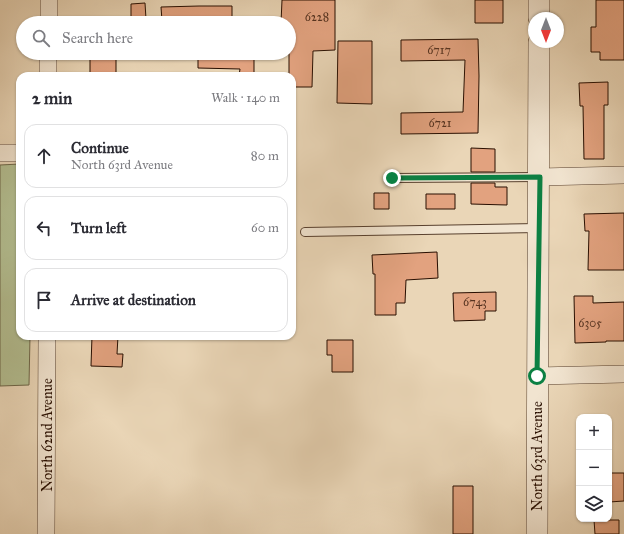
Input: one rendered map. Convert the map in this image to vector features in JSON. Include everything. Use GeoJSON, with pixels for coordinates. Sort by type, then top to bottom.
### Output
{"type":"FeatureCollection","features":[{"type":"Feature","properties":{"kind":"street"},"geometry":{"type":"LineString","coordinates":[[49,0],[49,16]]}},
{"type":"Feature","properties":{"kind":"street"},"geometry":{"type":"LineString","coordinates":[[539,0],[539,12]]}},
{"type":"Feature","properties":{"kind":"street","name":"North 63rd Avenue"},"geometry":{"type":"LineString","coordinates":[[537,534],[537,376],[540,177],[539,48]]}},
{"type":"Feature","properties":{"kind":"street"},"geometry":{"type":"LineString","coordinates":[[48,60],[48,72]]}},
{"type":"Feature","properties":{"kind":"street"},"geometry":{"type":"LineString","coordinates":[[0,153],[16,153]]}},
{"type":"Feature","properties":{"kind":"street"},"geometry":{"type":"LineString","coordinates":[[540,177],[624,175]]}},
{"type":"Feature","properties":{"kind":"street","name":"North 62nd Avenue"},"geometry":{"type":"LineString","coordinates":[[46,534],[47,340]]}},
{"type":"Feature","properties":{"kind":"street"},"geometry":{"type":"LineString","coordinates":[[537,376],[624,374]]}},
{"type":"Feature","properties":{"kind":"lane"},"geometry":{"type":"LineString","coordinates":[[392,178],[540,177]]}},
{"type":"Feature","properties":{"kind":"lane"},"geometry":{"type":"LineString","coordinates":[[305,232],[539,228]]}},
{"type":"Feature","properties":{"kind":"green space"},"geometry":{"type":"Polygon","coordinates":[[[16,164],[16,340],[30,340],[29,385],[0,386],[0,165],[16,164]]]}},
{"type":"Feature","properties":{"kind":"building"},"geometry":{"type":"Polygon","coordinates":[[[282,0],[335,0],[335,50],[313,51],[312,87],[296,87],[296,72],[289,72],[289,60],[296,60],[296,16],[281,16],[282,0]]]}},
{"type":"Feature","properties":{"kind":"building"},"geometry":{"type":"Polygon","coordinates":[[[475,0],[503,0],[503,23],[475,23],[475,0]]]}},
{"type":"Feature","properties":{"kind":"building"},"geometry":{"type":"Polygon","coordinates":[[[596,0],[624,0],[624,60],[600,60],[600,52],[591,52],[591,27],[596,27],[596,0]]]}},
{"type":"Feature","properties":{"kind":"building"},"geometry":{"type":"Polygon","coordinates":[[[145,3],[146,16],[131,16],[131,4],[145,3]]]}},
{"type":"Feature","properties":{"kind":"building"},"geometry":{"type":"Polygon","coordinates":[[[232,6],[232,16],[162,16],[161,7],[232,6]]]}},
{"type":"Feature","properties":{"kind":"building"},"geometry":{"type":"Polygon","coordinates":[[[478,39],[478,133],[401,134],[401,113],[463,112],[465,60],[401,61],[401,40],[478,39]]]}},
{"type":"Feature","properties":{"kind":"building"},"geometry":{"type":"Polygon","coordinates":[[[338,41],[372,41],[372,104],[337,103],[338,41]]]}},
{"type":"Feature","properties":{"kind":"building"},"geometry":{"type":"Polygon","coordinates":[[[90,60],[116,60],[116,72],[90,72],[90,60]]]}},
{"type":"Feature","properties":{"kind":"building"},"geometry":{"type":"Polygon","coordinates":[[[198,60],[254,60],[254,72],[240,72],[240,69],[198,68],[198,60]]]}},
{"type":"Feature","properties":{"kind":"building"},"geometry":{"type":"Polygon","coordinates":[[[608,82],[608,105],[604,105],[604,159],[584,159],[583,106],[580,106],[579,83],[608,82]]]}},
{"type":"Feature","properties":{"kind":"building"},"geometry":{"type":"Polygon","coordinates":[[[471,148],[495,149],[495,172],[471,172],[471,148]]]}},
{"type":"Feature","properties":{"kind":"building"},"geometry":{"type":"Polygon","coordinates":[[[471,183],[495,183],[495,187],[507,187],[507,205],[471,204],[471,183]]]}},
{"type":"Feature","properties":{"kind":"building"},"geometry":{"type":"Polygon","coordinates":[[[374,193],[389,193],[389,209],[374,209],[374,193]]]}},
{"type":"Feature","properties":{"kind":"building"},"geometry":{"type":"Polygon","coordinates":[[[426,194],[455,194],[455,209],[426,209],[426,194]]]}},
{"type":"Feature","properties":{"kind":"building"},"geometry":{"type":"Polygon","coordinates":[[[624,213],[624,270],[588,270],[589,231],[585,231],[584,214],[624,213]]]}},
{"type":"Feature","properties":{"kind":"building"},"geometry":{"type":"Polygon","coordinates":[[[437,252],[438,278],[406,280],[405,303],[396,303],[396,315],[375,315],[375,274],[373,274],[372,255],[437,252]]]}},
{"type":"Feature","properties":{"kind":"building"},"geometry":{"type":"Polygon","coordinates":[[[496,292],[496,311],[485,311],[485,320],[454,321],[453,293],[496,292]]]}},
{"type":"Feature","properties":{"kind":"building"},"geometry":{"type":"Polygon","coordinates":[[[574,296],[593,296],[593,303],[624,302],[624,341],[575,343],[574,296]]]}},
{"type":"Feature","properties":{"kind":"building"},"geometry":{"type":"Polygon","coordinates":[[[92,340],[118,340],[117,354],[123,354],[122,367],[91,366],[92,340]]]}},
{"type":"Feature","properties":{"kind":"building"},"geometry":{"type":"Polygon","coordinates":[[[327,340],[353,340],[353,372],[332,372],[332,355],[327,355],[327,340]]]}},
{"type":"Feature","properties":{"kind":"building"},"geometry":{"type":"Polygon","coordinates":[[[612,473],[624,473],[624,501],[612,502],[612,473]]]}},
{"type":"Feature","properties":{"kind":"building"},"geometry":{"type":"Polygon","coordinates":[[[453,486],[473,486],[473,534],[453,534],[453,486]]]}},
{"type":"Feature","properties":{"kind":"building"},"geometry":{"type":"Polygon","coordinates":[[[612,520],[619,520],[619,534],[595,534],[594,522],[612,522],[612,520]]]}},
{"type":"Feature","properties":{"kind":"route"},"geometry":{"type":"LineString","coordinates":[[392,178],[540,177],[537,376]]}}]}
